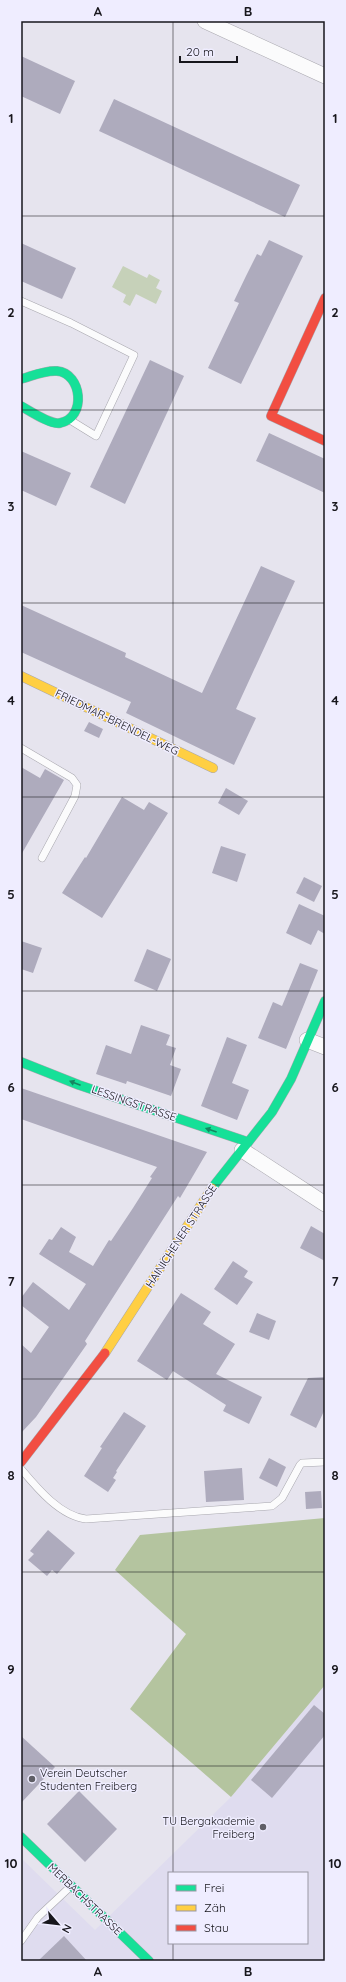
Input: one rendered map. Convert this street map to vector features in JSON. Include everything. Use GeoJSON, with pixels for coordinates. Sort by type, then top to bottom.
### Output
{"type":"FeatureCollection","features":[{"type":"Feature","properties":{"kind":"street"},"geometry":{"type":"LineString","coordinates":[[206,21],[325,76]]}},
{"type":"Feature","properties":{"kind":"street"},"geometry":{"type":"LineString","coordinates":[[325,298],[271,416],[325,441]]}},
{"type":"Feature","properties":{"kind":"street"},"geometry":{"type":"LineString","coordinates":[[21,380],[53,370],[63,372],[72,378],[76,387],[78,399],[77,407],[68,419],[60,423],[50,421],[21,406]]}},
{"type":"Feature","properties":{"kind":"street","name":"FRIEDMAR-BRENDEL-WEG"},"geometry":{"type":"LineString","coordinates":[[21,676],[213,768]]}},
{"type":"Feature","properties":{"kind":"street","name":"HAINICHENER STRASSE"},"geometry":{"type":"LineString","coordinates":[[21,1462],[105,1354],[192,1217],[223,1172],[272,1112],[291,1079],[325,1001]]}},
{"type":"Feature","properties":{"kind":"street"},"geometry":{"type":"LineString","coordinates":[[307,1040],[325,1047]]}},
{"type":"Feature","properties":{"kind":"street","name":"LESSINGSTRASSE"},"geometry":{"type":"LineString","coordinates":[[21,1062],[245,1146]]}},
{"type":"Feature","properties":{"kind":"street"},"geometry":{"type":"LineString","coordinates":[[245,1146],[325,1204]]}},
{"type":"Feature","properties":{"kind":"street","name":"MERBACHSTRASSE"},"geometry":{"type":"LineString","coordinates":[[21,1837],[149,1961]]}},
{"type":"Feature","properties":{"kind":"lane"},"geometry":{"type":"LineString","coordinates":[[21,301],[71,323],[134,355],[96,436],[68,419]]}},
{"type":"Feature","properties":{"kind":"lane"},"geometry":{"type":"LineString","coordinates":[[21,748],[72,778],[77,785],[76,796],[42,858]]}},
{"type":"Feature","properties":{"kind":"lane"},"geometry":{"type":"LineString","coordinates":[[21,1469],[60,1508],[76,1517],[86,1519],[272,1506],[282,1498],[302,1463],[325,1462]]}},
{"type":"Feature","properties":{"kind":"lane"},"geometry":{"type":"LineString","coordinates":[[21,1941],[38,1918],[71,1885]]}},
{"type":"Feature","properties":{"kind":"shaded area","name":"TU Bergakademie Freiberg"},"geometry":{"type":"Polygon","coordinates":[[[325,1685],[325,1961],[21,1961],[21,1858],[95,1930],[231,1797],[325,1685]]]}},
{"type":"Feature","properties":{"kind":"green space"},"geometry":{"type":"Polygon","coordinates":[[[123,266],[147,278],[149,274],[160,280],[156,288],[162,291],[156,304],[136,294],[130,306],[123,302],[126,295],[112,287],[123,266]]]}},
{"type":"Feature","properties":{"kind":"green space"},"geometry":{"type":"Polygon","coordinates":[[[325,1518],[325,1685],[231,1797],[130,1709],[186,1634],[115,1570],[140,1535],[325,1518]]]}},
{"type":"Feature","properties":{"kind":"building"},"geometry":{"type":"Polygon","coordinates":[[[21,56],[75,81],[60,114],[21,96],[21,56]]]}},
{"type":"Feature","properties":{"kind":"building"},"geometry":{"type":"Polygon","coordinates":[[[114,99],[300,185],[285,217],[99,131],[114,99]]]}},
{"type":"Feature","properties":{"kind":"building"},"geometry":{"type":"Polygon","coordinates":[[[269,240],[303,256],[241,384],[208,368],[239,303],[234,301],[257,254],[261,256],[269,240]]]}},
{"type":"Feature","properties":{"kind":"building"},"geometry":{"type":"Polygon","coordinates":[[[21,243],[76,268],[62,299],[21,281],[21,243]]]}},
{"type":"Feature","properties":{"kind":"building"},"geometry":{"type":"Polygon","coordinates":[[[150,360],[184,376],[125,504],[90,487],[150,360]]]}},
{"type":"Feature","properties":{"kind":"building"},"geometry":{"type":"Polygon","coordinates":[[[269,433],[325,459],[325,493],[256,461],[269,433]]]}},
{"type":"Feature","properties":{"kind":"building"},"geometry":{"type":"Polygon","coordinates":[[[21,451],[71,473],[56,506],[21,490],[21,451]]]}},
{"type":"Feature","properties":{"kind":"building"},"geometry":{"type":"Polygon","coordinates":[[[261,566],[295,581],[236,709],[256,718],[234,765],[126,713],[131,702],[21,652],[21,605],[126,653],[125,657],[202,693],[261,566]]]}},
{"type":"Feature","properties":{"kind":"building"},"geometry":{"type":"Polygon","coordinates":[[[89,722],[103,729],[99,738],[84,731],[89,722]]]}},
{"type":"Feature","properties":{"kind":"building"},"geometry":{"type":"Polygon","coordinates":[[[21,767],[40,778],[45,769],[64,780],[21,855],[21,767]]]}},
{"type":"Feature","properties":{"kind":"building"},"geometry":{"type":"Polygon","coordinates":[[[226,788],[248,801],[239,815],[218,803],[226,788]]]}},
{"type":"Feature","properties":{"kind":"building"},"geometry":{"type":"Polygon","coordinates":[[[122,797],[144,810],[149,802],[168,813],[102,918],[62,893],[85,857],[86,858],[122,797]]]}},
{"type":"Feature","properties":{"kind":"building"},"geometry":{"type":"Polygon","coordinates":[[[221,846],[246,854],[237,882],[212,873],[221,846]]]}},
{"type":"Feature","properties":{"kind":"building"},"geometry":{"type":"Polygon","coordinates":[[[304,877],[322,886],[314,902],[296,893],[304,877]]]}},
{"type":"Feature","properties":{"kind":"building"},"geometry":{"type":"Polygon","coordinates":[[[299,904],[325,916],[325,934],[318,930],[311,945],[286,933],[299,904]]]}},
{"type":"Feature","properties":{"kind":"building"},"geometry":{"type":"Polygon","coordinates":[[[21,941],[42,948],[33,973],[21,969],[21,941]]]}},
{"type":"Feature","properties":{"kind":"building"},"geometry":{"type":"Polygon","coordinates":[[[147,949],[171,959],[157,991],[134,981],[147,949]]]}},
{"type":"Feature","properties":{"kind":"building"},"geometry":{"type":"Polygon","coordinates":[[[300,963],[318,970],[286,1049],[258,1038],[273,1002],[282,1006],[300,963]]]}},
{"type":"Feature","properties":{"kind":"building"},"geometry":{"type":"Polygon","coordinates":[[[141,1025],[170,1035],[166,1045],[176,1048],[170,1065],[181,1069],[171,1096],[127,1081],[126,1084],[96,1074],[106,1045],[131,1054],[141,1025]]]}},
{"type":"Feature","properties":{"kind":"building"},"geometry":{"type":"Polygon","coordinates":[[[227,1037],[247,1045],[232,1083],[249,1090],[237,1120],[201,1106],[227,1037]]]}},
{"type":"Feature","properties":{"kind":"building"},"geometry":{"type":"Polygon","coordinates":[[[21,1088],[207,1152],[180,1198],[178,1196],[85,1341],[87,1344],[36,1417],[21,1433],[21,1344],[31,1353],[49,1327],[21,1305],[21,1298],[33,1282],[69,1310],[86,1284],[39,1254],[49,1239],[52,1240],[61,1227],[76,1237],[69,1252],[93,1266],[109,1240],[111,1241],[133,1208],[152,1178],[150,1177],[157,1167],[21,1119],[21,1088]]]}},
{"type":"Feature","properties":{"kind":"building"},"geometry":{"type":"Polygon","coordinates":[[[311,1226],[325,1234],[325,1261],[300,1248],[311,1226]]]}},
{"type":"Feature","properties":{"kind":"building"},"geometry":{"type":"Polygon","coordinates":[[[233,1261],[248,1271],[244,1277],[253,1282],[237,1305],[214,1289],[233,1261]]]}},
{"type":"Feature","properties":{"kind":"building"},"geometry":{"type":"Polygon","coordinates":[[[181,1293],[211,1312],[203,1324],[235,1344],[216,1374],[262,1397],[249,1424],[223,1411],[226,1405],[173,1371],[167,1380],[137,1361],[181,1293]]]}},
{"type":"Feature","properties":{"kind":"building"},"geometry":{"type":"Polygon","coordinates":[[[257,1313],[276,1321],[269,1340],[249,1332],[257,1313]]]}},
{"type":"Feature","properties":{"kind":"building"},"geometry":{"type":"Polygon","coordinates":[[[325,1377],[325,1409],[316,1428],[290,1415],[308,1378],[325,1377]]]}},
{"type":"Feature","properties":{"kind":"building"},"geometry":{"type":"Polygon","coordinates":[[[124,1412],[146,1426],[116,1471],[117,1472],[113,1478],[116,1480],[108,1492],[84,1476],[102,1448],[100,1447],[124,1412]]]}},
{"type":"Feature","properties":{"kind":"building"},"geometry":{"type":"Polygon","coordinates":[[[269,1458],[286,1467],[277,1487],[259,1478],[269,1458]]]}},
{"type":"Feature","properties":{"kind":"building"},"geometry":{"type":"Polygon","coordinates":[[[242,1468],[244,1500],[206,1502],[204,1471],[242,1468]]]}},
{"type":"Feature","properties":{"kind":"building"},"geometry":{"type":"Polygon","coordinates":[[[321,1491],[322,1508],[306,1509],[305,1492],[321,1491]]]}},
{"type":"Feature","properties":{"kind":"building"},"geometry":{"type":"Polygon","coordinates":[[[48,1530],[75,1553],[57,1574],[52,1570],[47,1576],[28,1560],[34,1554],[30,1551],[48,1530]]]}},
{"type":"Feature","properties":{"kind":"building"},"geometry":{"type":"Polygon","coordinates":[[[314,1705],[325,1714],[325,1735],[272,1798],[251,1780],[314,1705]]]}},
{"type":"Feature","properties":{"kind":"building","name":"Verein Deutscher Studenten Freiberg"},"geometry":{"type":"Polygon","coordinates":[[[21,1736],[55,1767],[21,1803],[21,1736]]]}},
{"type":"Feature","properties":{"kind":"building"},"geometry":{"type":"Polygon","coordinates":[[[79,1791],[117,1829],[85,1862],[47,1824],[79,1791]]]}},
{"type":"Feature","properties":{"kind":"building"},"geometry":{"type":"Polygon","coordinates":[[[64,1936],[87,1961],[38,1961],[64,1936]]]}},
{"type":"Feature","properties":{"kind":"traffic: fast"},"geometry":{"type":"LineString","coordinates":[[21,379],[43,372],[57,371],[72,379],[78,396],[78,405],[74,413],[69,419],[60,423],[46,420],[21,406]]}},
{"type":"Feature","properties":{"kind":"traffic: fast"},"geometry":{"type":"LineString","coordinates":[[212,1188],[272,1112],[291,1079],[325,1001]]}},
{"type":"Feature","properties":{"kind":"traffic: fast"},"geometry":{"type":"LineString","coordinates":[[21,1062],[79,1085],[248,1142]]}},
{"type":"Feature","properties":{"kind":"traffic: fast"},"geometry":{"type":"LineString","coordinates":[[21,1837],[149,1961]]}},
{"type":"Feature","properties":{"kind":"traffic: slow"},"geometry":{"type":"LineString","coordinates":[[21,676],[213,768]]}},
{"type":"Feature","properties":{"kind":"traffic: slow"},"geometry":{"type":"LineString","coordinates":[[105,1353],[212,1188]]}},
{"type":"Feature","properties":{"kind":"traffic: jam"},"geometry":{"type":"LineString","coordinates":[[325,298],[271,416],[325,441]]}},
{"type":"Feature","properties":{"kind":"traffic: jam"},"geometry":{"type":"LineString","coordinates":[[21,1462],[105,1353]]}},
{"type":"Feature","properties":{"kind":"place","name":"Verein Deutscher Studenten Freiberg"},"geometry":{"type":"Point","coordinates":[32,1779]}},
{"type":"Feature","properties":{"kind":"place","name":"TU Bergakademie Freiberg"},"geometry":{"type":"Point","coordinates":[263,1827]}}]}
